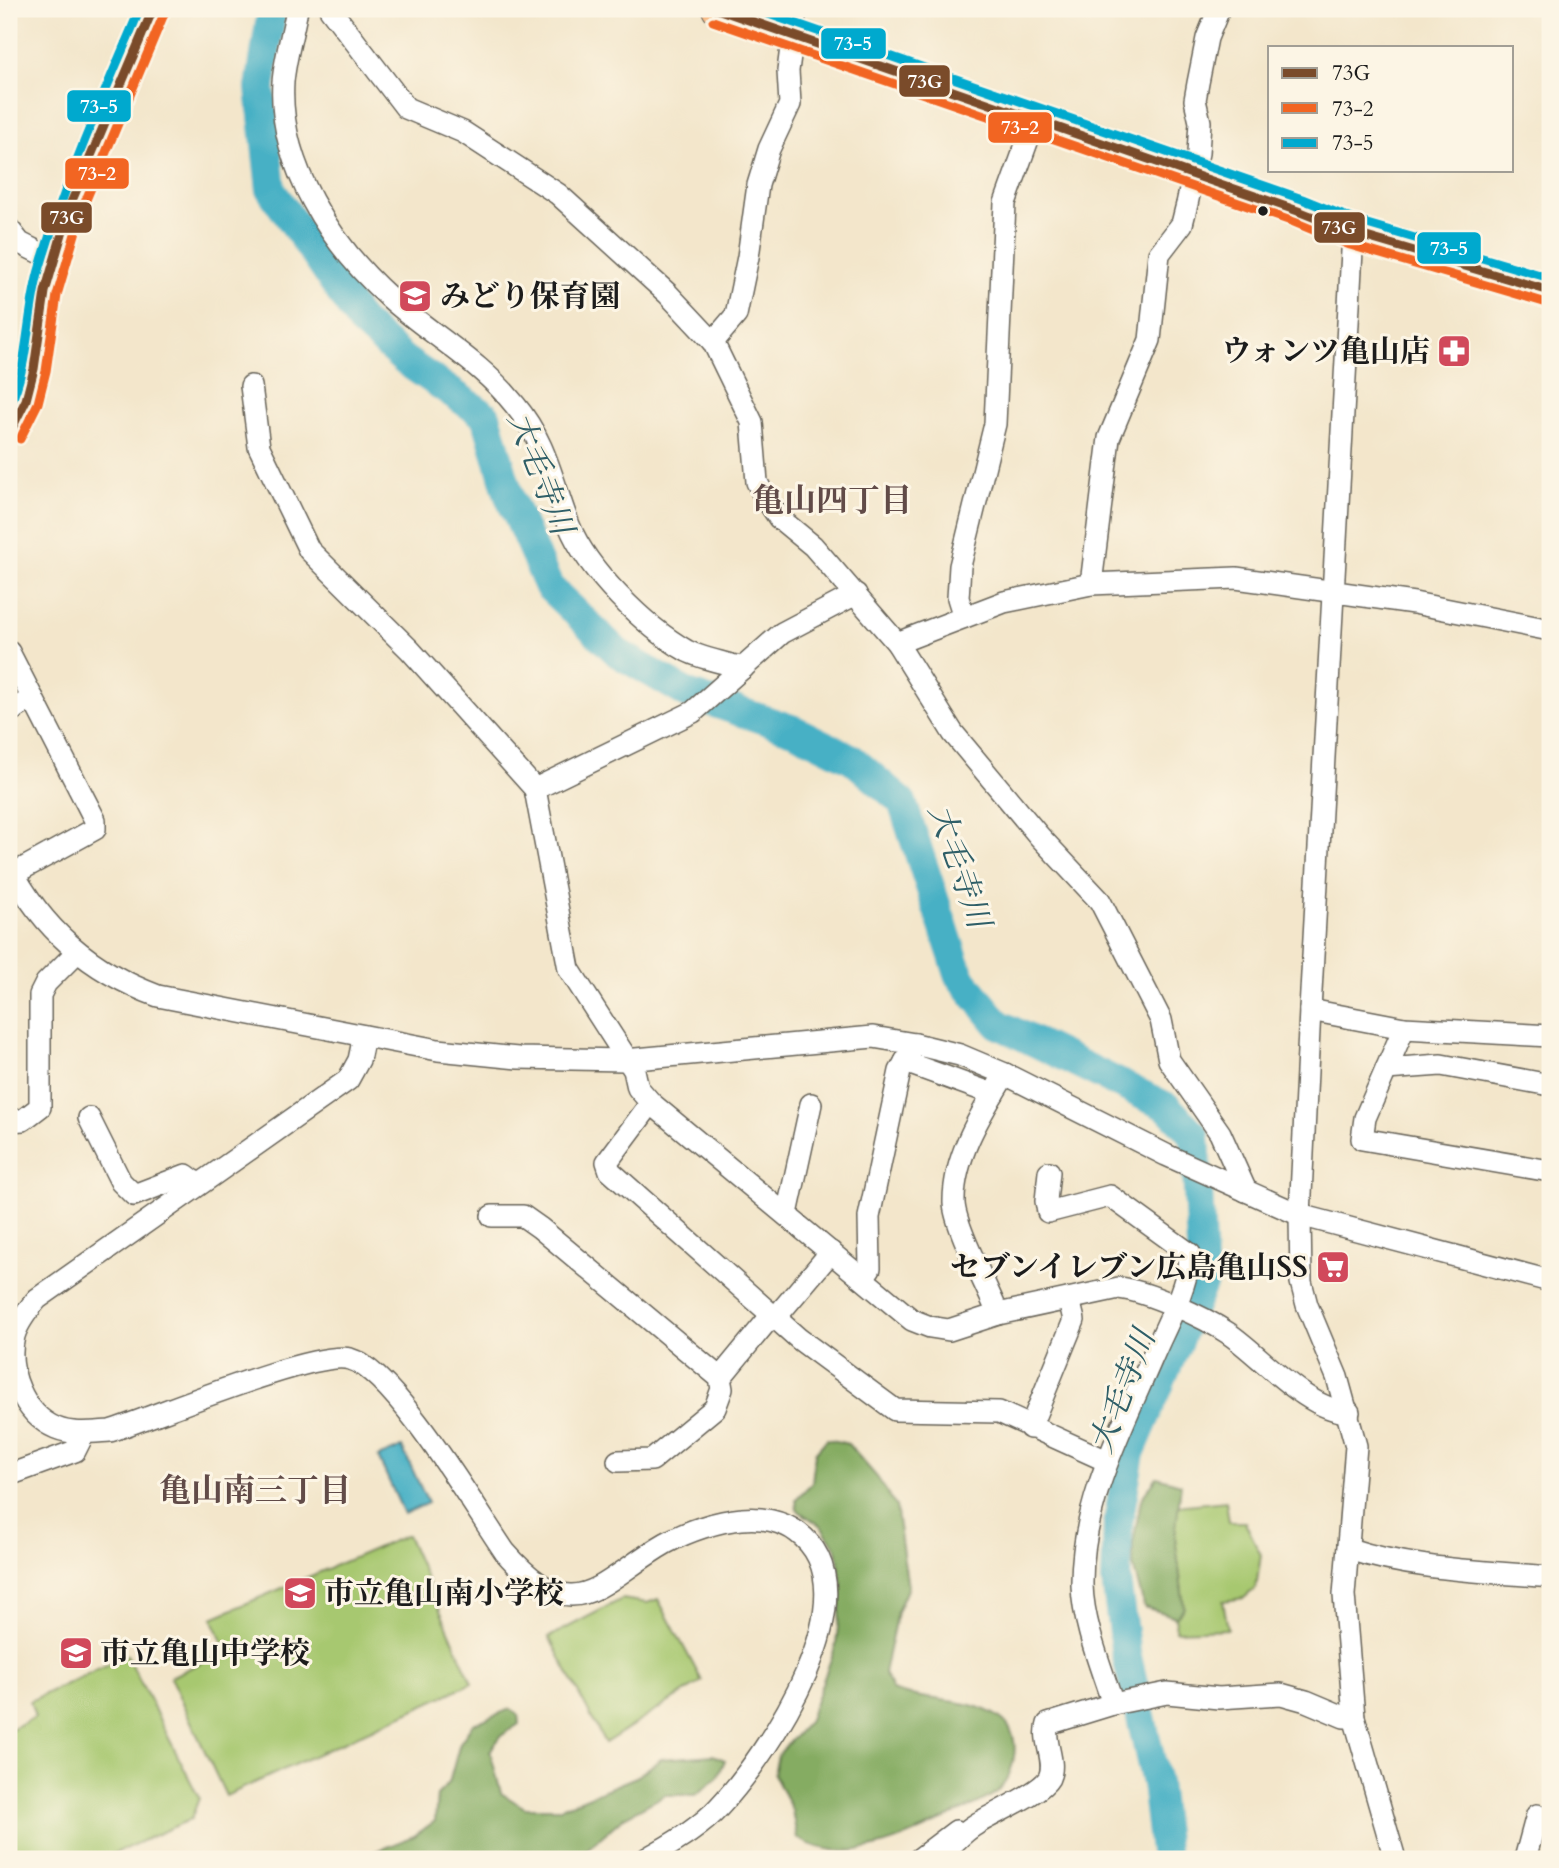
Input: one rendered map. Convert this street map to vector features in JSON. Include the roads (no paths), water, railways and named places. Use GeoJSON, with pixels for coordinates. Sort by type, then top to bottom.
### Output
{"type":"FeatureCollection","features":[{"type":"Feature","properties":{"kind":"highway"},"geometry":{"type":"LineString","coordinates":[[717,9],[795,22],[1035,120],[1353,233],[1550,291]]}},
{"type":"Feature","properties":{"kind":"street"},"geometry":{"type":"LineString","coordinates":[[9,434],[26,400],[34,369],[52,260],[71,203],[153,9]]}},
{"type":"Feature","properties":{"kind":"street"},"geometry":{"type":"LineString","coordinates":[[297,9],[283,82],[286,123],[300,178],[324,224],[389,298],[485,371],[516,406],[546,452],[575,536],[585,555],[621,599],[688,651],[739,671]]}},
{"type":"Feature","properties":{"kind":"street"},"geometry":{"type":"LineString","coordinates":[[330,9],[406,108],[463,132],[558,194],[668,293],[713,342],[752,422],[757,482],[763,494],[779,518],[813,546],[897,643],[953,733],[1039,836],[1100,901],[1161,1020],[1169,1060],[1220,1133],[1240,1189]]}},
{"type":"Feature","properties":{"kind":"street"},"geometry":{"type":"LineString","coordinates":[[1091,584],[1108,438],[1147,349],[1159,254],[1182,224],[1193,176],[1200,121],[1195,100],[1207,38],[1219,9]]}},
{"type":"Feature","properties":{"kind":"street"},"geometry":{"type":"LineString","coordinates":[[713,342],[736,315],[748,257],[758,185],[769,149],[790,104],[788,71],[795,22]]}},
{"type":"Feature","properties":{"kind":"street"},"geometry":{"type":"LineString","coordinates":[[964,617],[958,598],[960,566],[995,424],[1005,203],[1035,120]]}},
{"type":"Feature","properties":{"kind":"street"},"geometry":{"type":"LineString","coordinates":[[9,229],[20,243],[52,260]]}},
{"type":"Feature","properties":{"kind":"street"},"geometry":{"type":"LineString","coordinates":[[1353,233],[1310,1010],[1300,1215],[1301,1282],[1349,1412],[1356,1446],[1345,1595],[1354,1717],[1395,1859]]}},
{"type":"Feature","properties":{"kind":"street"},"geometry":{"type":"LineString","coordinates":[[251,386],[259,447],[309,550],[411,650],[536,789],[569,969],[625,1060],[634,1070],[638,1088],[651,1103],[912,1320],[949,1330],[998,1314],[1069,1298],[1119,1288],[1139,1290],[1219,1329],[1278,1375],[1333,1412],[1349,1412]]}},
{"type":"Feature","properties":{"kind":"street"},"geometry":{"type":"LineString","coordinates":[[897,643],[1004,602],[1091,584],[1236,578],[1414,603],[1550,630]]}},
{"type":"Feature","properties":{"kind":"street"},"geometry":{"type":"LineString","coordinates":[[536,789],[693,712],[782,634],[856,594]]}},
{"type":"Feature","properties":{"kind":"street"},"geometry":{"type":"LineString","coordinates":[[9,652],[95,820],[95,830],[13,878],[53,931],[97,969],[158,996],[438,1050],[505,1057],[625,1060],[873,1037],[993,1094]]}},
{"type":"Feature","properties":{"kind":"street"},"geometry":{"type":"LineString","coordinates":[[9,712],[33,698]]}},
{"type":"Feature","properties":{"kind":"street"},"geometry":{"type":"LineString","coordinates":[[9,1121],[23,1120],[40,1107],[40,995],[46,983],[76,953]]}},
{"type":"Feature","properties":{"kind":"street"},"geometry":{"type":"LineString","coordinates":[[1310,1010],[1404,1028],[1550,1036]]}},
{"type":"Feature","properties":{"kind":"street"},"geometry":{"type":"LineString","coordinates":[[1404,1028],[1365,1118],[1362,1139],[1550,1171]]}},
{"type":"Feature","properties":{"kind":"street"},"geometry":{"type":"LineString","coordinates":[[364,1036],[359,1060],[348,1080],[37,1299],[11,1336],[13,1384],[42,1419],[57,1429],[84,1433],[110,1431],[311,1360],[349,1358],[374,1372],[397,1395],[505,1552],[524,1574],[561,1594],[578,1596],[593,1592],[612,1582],[665,1544],[731,1520],[753,1518],[774,1521],[794,1530],[807,1540],[818,1556],[826,1576],[827,1597],[806,1671],[791,1708],[737,1787],[718,1809],[695,1829],[646,1859]]}},
{"type":"Feature","properties":{"kind":"street"},"geometry":{"type":"LineString","coordinates":[[910,1053],[960,1055],[1005,1074],[1166,1155],[1300,1215],[1550,1281]]}},
{"type":"Feature","properties":{"kind":"street"},"geometry":{"type":"LineString","coordinates":[[863,1278],[870,1268],[869,1217],[900,1072],[910,1053]]}},
{"type":"Feature","properties":{"kind":"street"},"geometry":{"type":"LineString","coordinates":[[1386,1069],[1441,1065],[1550,1085]]}},
{"type":"Feature","properties":{"kind":"street"},"geometry":{"type":"LineString","coordinates":[[998,1314],[954,1205],[958,1174],[975,1123],[1005,1074]]}},
{"type":"Feature","properties":{"kind":"street"},"geometry":{"type":"LineString","coordinates":[[651,1103],[607,1162],[610,1171],[799,1339],[895,1410],[999,1412],[1107,1461]]}},
{"type":"Feature","properties":{"kind":"street"},"geometry":{"type":"LineString","coordinates":[[787,1214],[811,1104]]}},
{"type":"Feature","properties":{"kind":"street"},"geometry":{"type":"LineString","coordinates":[[89,1118],[121,1182],[134,1195],[186,1175],[198,1184]]}},
{"type":"Feature","properties":{"kind":"street"},"geometry":{"type":"LineString","coordinates":[[1049,1172],[1046,1201],[1048,1212],[1110,1196],[1190,1254],[1179,1310],[1107,1461],[1085,1541],[1082,1588],[1093,1640],[1116,1703]]}},
{"type":"Feature","properties":{"kind":"street"},"geometry":{"type":"LineString","coordinates":[[492,1216],[523,1216],[540,1228],[720,1378],[722,1389],[715,1408],[652,1460],[618,1461]]}},
{"type":"Feature","properties":{"kind":"street"},"geometry":{"type":"LineString","coordinates":[[720,1378],[767,1321],[776,1317],[831,1252]]}},
{"type":"Feature","properties":{"kind":"street"},"geometry":{"type":"LineString","coordinates":[[1030,1428],[1074,1320],[1069,1298]]}},
{"type":"Feature","properties":{"kind":"street"},"geometry":{"type":"LineString","coordinates":[[9,1475],[75,1451],[84,1433]]}},
{"type":"Feature","properties":{"kind":"street"},"geometry":{"type":"LineString","coordinates":[[1349,1549],[1373,1557],[1450,1568],[1550,1577]]}},
{"type":"Feature","properties":{"kind":"street"},"geometry":{"type":"LineString","coordinates":[[951,1859],[949,1847],[972,1827],[1038,1788],[1048,1778],[1051,1765],[1046,1730],[1048,1724],[1116,1703],[1167,1693],[1219,1698],[1281,1694],[1344,1717],[1354,1717]]}},
{"type":"Feature","properties":{"kind":"street"},"geometry":{"type":"LineString","coordinates":[[1525,1859],[1537,1815]]}},
{"type":"Feature","properties":{"kind":"street"},"geometry":{"type":"LineString","coordinates":[[919,1859],[953,1832],[972,1827]]}},
{"type":"Feature","properties":{"kind":"water"},"geometry":{"type":"Polygon","coordinates":[[[402,1447],[428,1503],[404,1514],[378,1457],[402,1447]]]}},
{"type":"Feature","properties":{"kind":"waterway","name":"大毛寺川"},"geometry":{"type":"LineString","coordinates":[[272,9],[260,88],[271,190],[361,322],[404,360],[486,416],[509,496],[549,587],[618,653],[688,694],[794,730],[852,759],[902,802],[960,977],[998,1024],[1167,1107],[1195,1136],[1203,1282],[1130,1453],[1118,1523],[1116,1580],[1125,1648],[1156,1783],[1165,1859]]}},
{"type":"Feature","properties":{"kind":"place","name":"みどり保育園"},"geometry":{"type":"Point","coordinates":[415,296]}},
{"type":"Feature","properties":{"kind":"place","name":"ウォンツ亀山店"},"geometry":{"type":"Point","coordinates":[1454,351]}},
{"type":"Feature","properties":{"kind":"place","name":"セブンイレブン広島亀山SS"},"geometry":{"type":"Point","coordinates":[1333,1267]}},
{"type":"Feature","properties":{"kind":"place","name":"市立亀山南小学校"},"geometry":{"type":"Point","coordinates":[300,1593]}},
{"type":"Feature","properties":{"kind":"place","name":"市立亀山中学校"},"geometry":{"type":"Point","coordinates":[76,1653]}},
{"type":"Feature","properties":{"kind":"district","name":"亀山四丁目"},"geometry":{"type":"Point","coordinates":[832,500]}},
{"type":"Feature","properties":{"kind":"district","name":"亀山南三丁目"},"geometry":{"type":"Point","coordinates":[255,1490]}}]}
